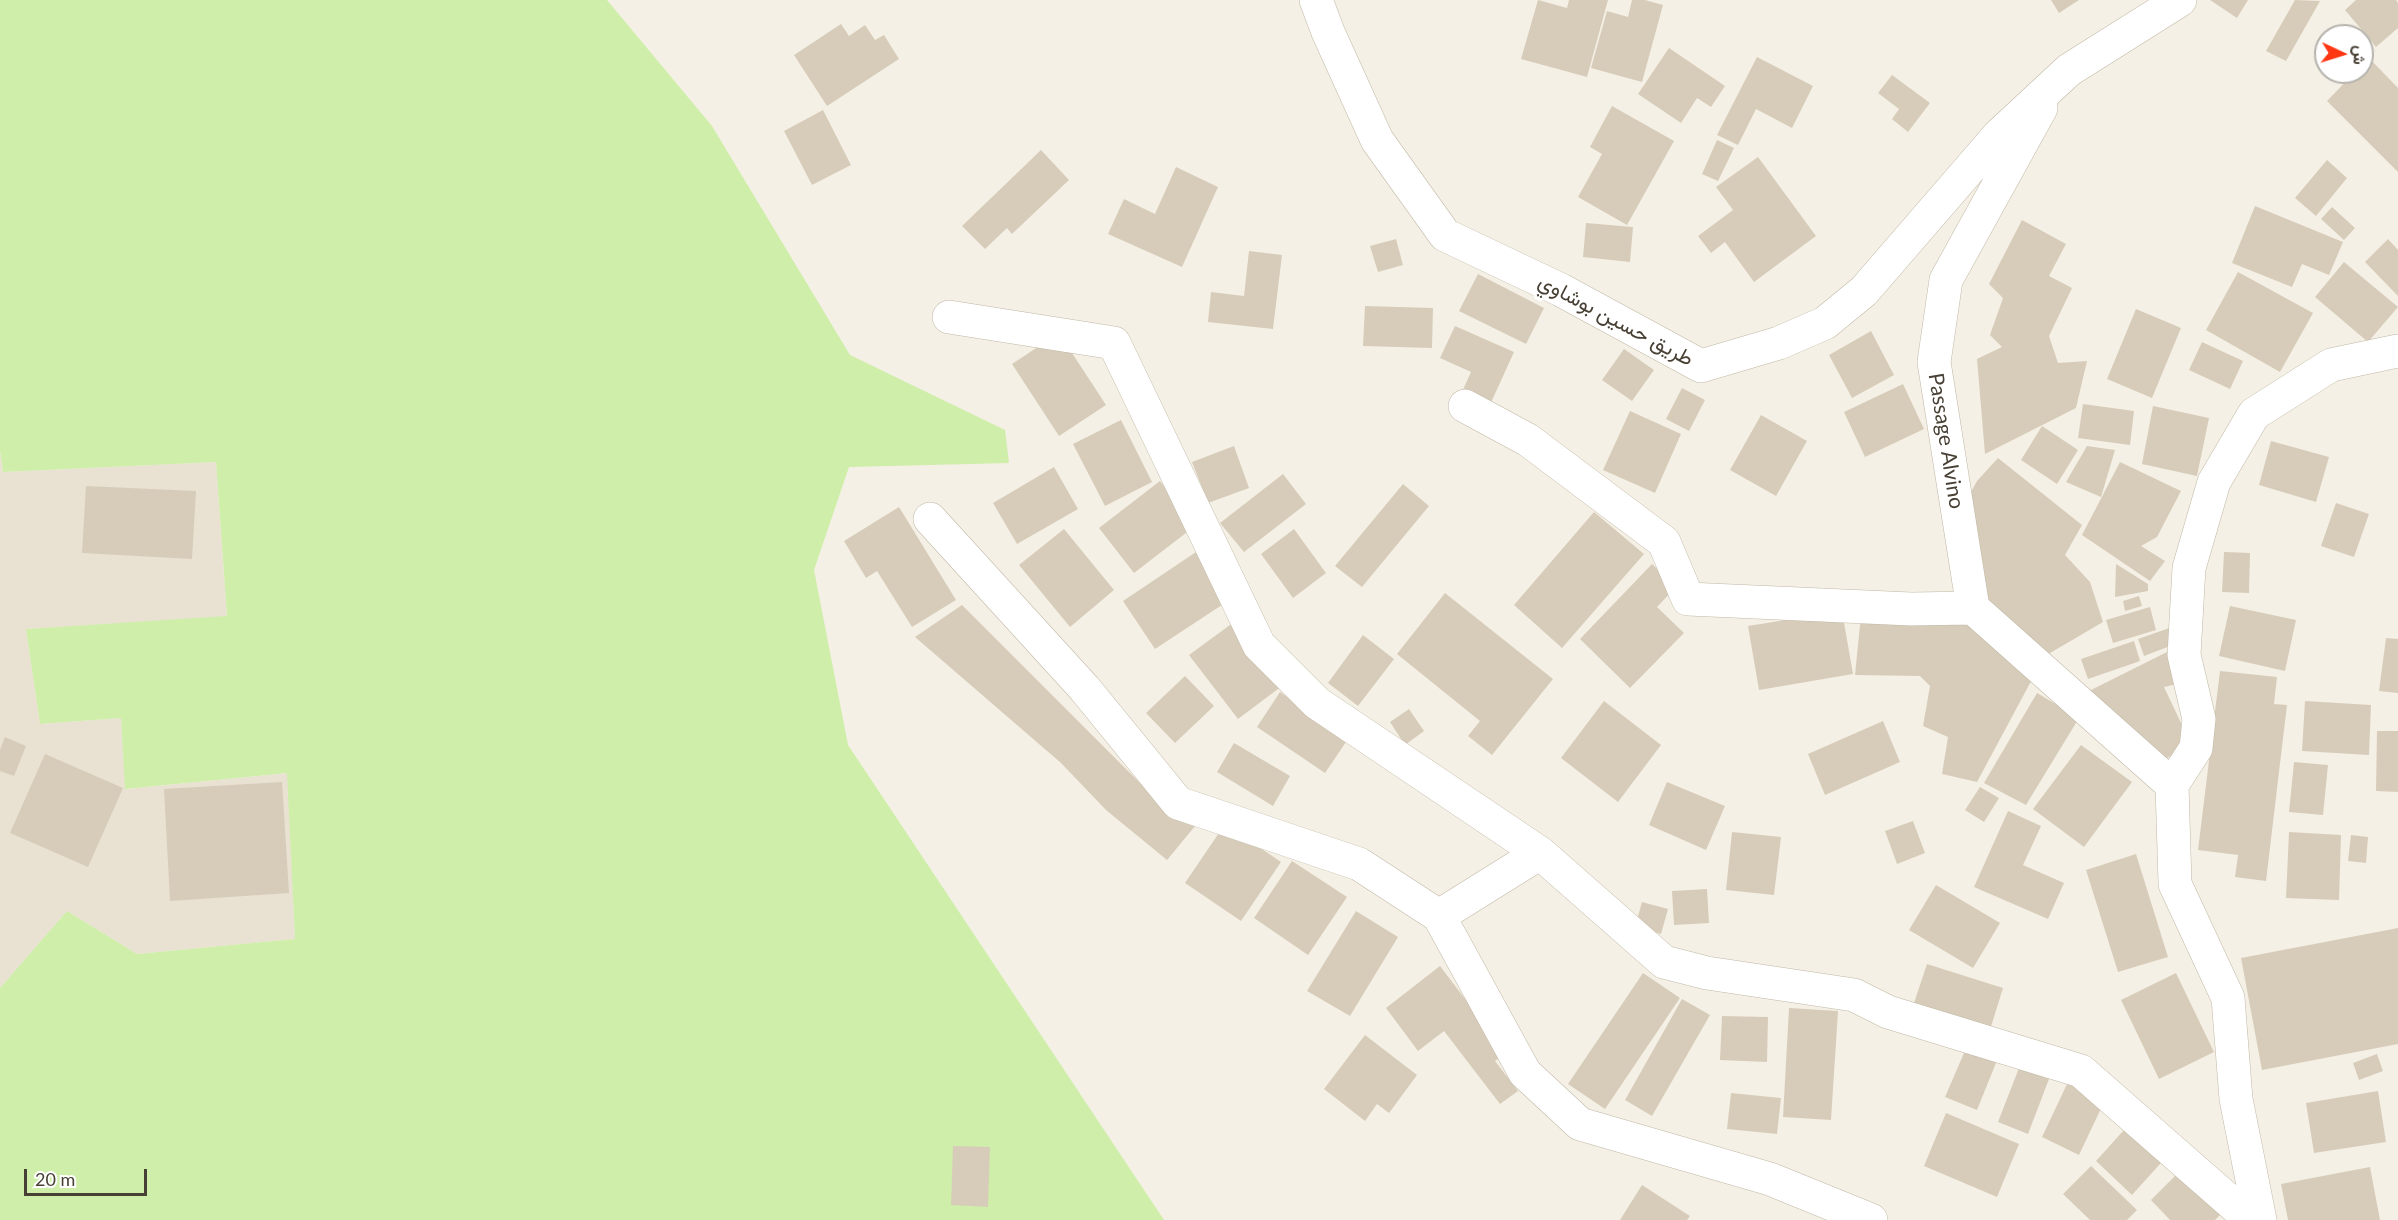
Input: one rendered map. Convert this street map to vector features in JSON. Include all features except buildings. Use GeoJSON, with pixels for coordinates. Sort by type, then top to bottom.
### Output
{"type":"FeatureCollection","features":[{"type":"Feature","properties":{"kind":"street","name":"طريق حسين بوشاوي"},"geometry":{"type":"LineString","coordinates":[[1316,0],[1377,140],[1445,235],[1561,290],[1701,366],[1779,343],[1826,323],[1864,291],[1998,135],[2069,70],[2180,0]]}},
{"type":"Feature","properties":{"kind":"street","name":"Passage Alvino"},"geometry":{"type":"LineString","coordinates":[[1973,608],[1934,362],[1946,280],[2054,86]]}},
{"type":"Feature","properties":{"kind":"street"},"geometry":{"type":"LineString","coordinates":[[949,317],[1114,343],[1259,645],[1317,703],[1540,853],[1664,962],[1707,973],[1854,995],[1888,1012],[2081,1071],[2251,1220]]}},
{"type":"Feature","properties":{"kind":"street"},"geometry":{"type":"LineString","coordinates":[[2260,1220],[2236,1099],[2228,999],[2175,884],[2172,785],[2196,748],[2199,719],[2184,655],[2188,568],[2214,482],[2254,414],[2331,365],[2398,351]]}},
{"type":"Feature","properties":{"kind":"street"},"geometry":{"type":"LineString","coordinates":[[1466,406],[1528,440],[1664,542],[1688,599],[1911,609],[1973,608],[2172,785]]}},
{"type":"Feature","properties":{"kind":"street"},"geometry":{"type":"LineString","coordinates":[[930,519],[1085,689],[1178,803],[1359,864],[1439,916],[1525,1073],[1580,1124],[1770,1179],[1871,1220]]}},
{"type":"Feature","properties":{"kind":"street"},"geometry":{"type":"LineString","coordinates":[[1439,916],[1540,853]]}},
{"type":"Feature","properties":{"kind":"shaded area"},"geometry":{"type":"Polygon","coordinates":[[[0,451],[3,472],[216,462],[227,617],[26,629],[40,724],[121,718],[126,789],[288,773],[295,939],[137,954],[67,911],[0,988],[0,451]]]}},
{"type":"Feature","properties":{"kind":"green space"},"geometry":{"type":"Polygon","coordinates":[[[0,0],[607,0],[712,126],[850,355],[1005,430],[1009,463],[849,467],[814,570],[848,745],[1164,1220],[0,1220],[0,988],[67,911],[137,954],[295,939],[287,773],[125,789],[121,718],[40,724],[26,629],[227,616],[216,462],[3,472],[0,451],[0,0]]]}}]}
